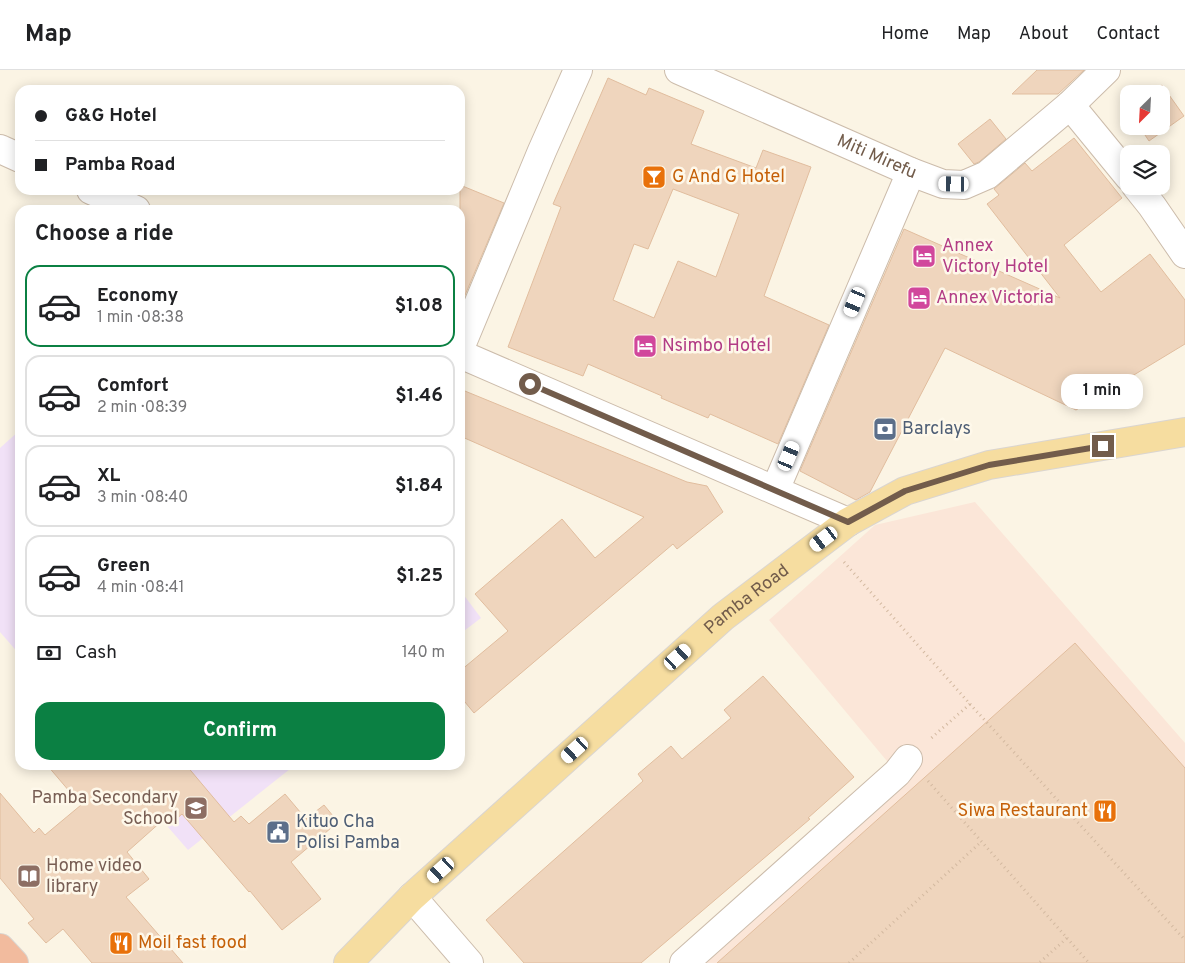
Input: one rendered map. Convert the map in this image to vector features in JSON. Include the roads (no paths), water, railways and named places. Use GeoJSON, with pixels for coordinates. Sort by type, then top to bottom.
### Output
{"type":"FeatureCollection","features":[{"type":"Feature","properties":{"kind":"highway"},"geometry":{"type":"LineString","coordinates":[[0,948],[14,963]]}},
{"type":"Feature","properties":{"kind":"main road","name":"Pamba Road"},"geometry":{"type":"LineString","coordinates":[[348,963],[412,897],[723,617],[848,522],[905,491],[989,465],[1185,432]]}},
{"type":"Feature","properties":{"kind":"street"},"geometry":{"type":"LineString","coordinates":[[465,336],[578,70]]}},
{"type":"Feature","properties":{"kind":"street","name":"Miti Mirefu"},"geometry":{"type":"LineString","coordinates":[[679,70],[911,172],[943,184],[964,184],[987,175],[1070,105],[1106,70]]}},
{"type":"Feature","properties":{"kind":"street"},"geometry":{"type":"LineString","coordinates":[[1070,105],[1120,166]]}},
{"type":"Feature","properties":{"kind":"street"},"geometry":{"type":"LineString","coordinates":[[0,150],[15,156]]}},
{"type":"Feature","properties":{"kind":"street"},"geometry":{"type":"LineString","coordinates":[[775,490],[911,172]]}},
{"type":"Feature","properties":{"kind":"street"},"geometry":{"type":"LineString","coordinates":[[102,195],[125,205]]}},
{"type":"Feature","properties":{"kind":"street"},"geometry":{"type":"LineString","coordinates":[[1143,195],[1185,254]]}},
{"type":"Feature","properties":{"kind":"street"},"geometry":{"type":"LineString","coordinates":[[465,356],[848,522]]}},
{"type":"Feature","properties":{"kind":"street"},"geometry":{"type":"LineString","coordinates":[[684,963],[897,773],[908,759]]}},
{"type":"Feature","properties":{"kind":"street"},"geometry":{"type":"LineString","coordinates":[[412,897],[469,963]]}},
{"type":"Feature","properties":{"kind":"place","name":"G And G Hotel"},"geometry":{"type":"Point","coordinates":[654,177]}},
{"type":"Feature","properties":{"kind":"place","name":"Annex Victory Hotel"},"geometry":{"type":"Point","coordinates":[924,256]}},
{"type":"Feature","properties":{"kind":"place","name":"Annex Victoria"},"geometry":{"type":"Point","coordinates":[919,298]}},
{"type":"Feature","properties":{"kind":"place","name":"Nsimbo Hotel"},"geometry":{"type":"Point","coordinates":[645,346]}},
{"type":"Feature","properties":{"kind":"place","name":"Barclays"},"geometry":{"type":"Point","coordinates":[885,429]}},
{"type":"Feature","properties":{"kind":"place","name":"Pamba Secondary School"},"geometry":{"type":"Point","coordinates":[196,808]}},
{"type":"Feature","properties":{"kind":"place","name":"Siwa Restaurant"},"geometry":{"type":"Point","coordinates":[1105,811]}},
{"type":"Feature","properties":{"kind":"place","name":"Kituo Cha Polisi Pamba"},"geometry":{"type":"Point","coordinates":[278,832]}},
{"type":"Feature","properties":{"kind":"place","name":"Home video library"},"geometry":{"type":"Point","coordinates":[29,876]}},
{"type":"Feature","properties":{"kind":"place","name":"Moil fast food"},"geometry":{"type":"Point","coordinates":[121,943]}}]}
